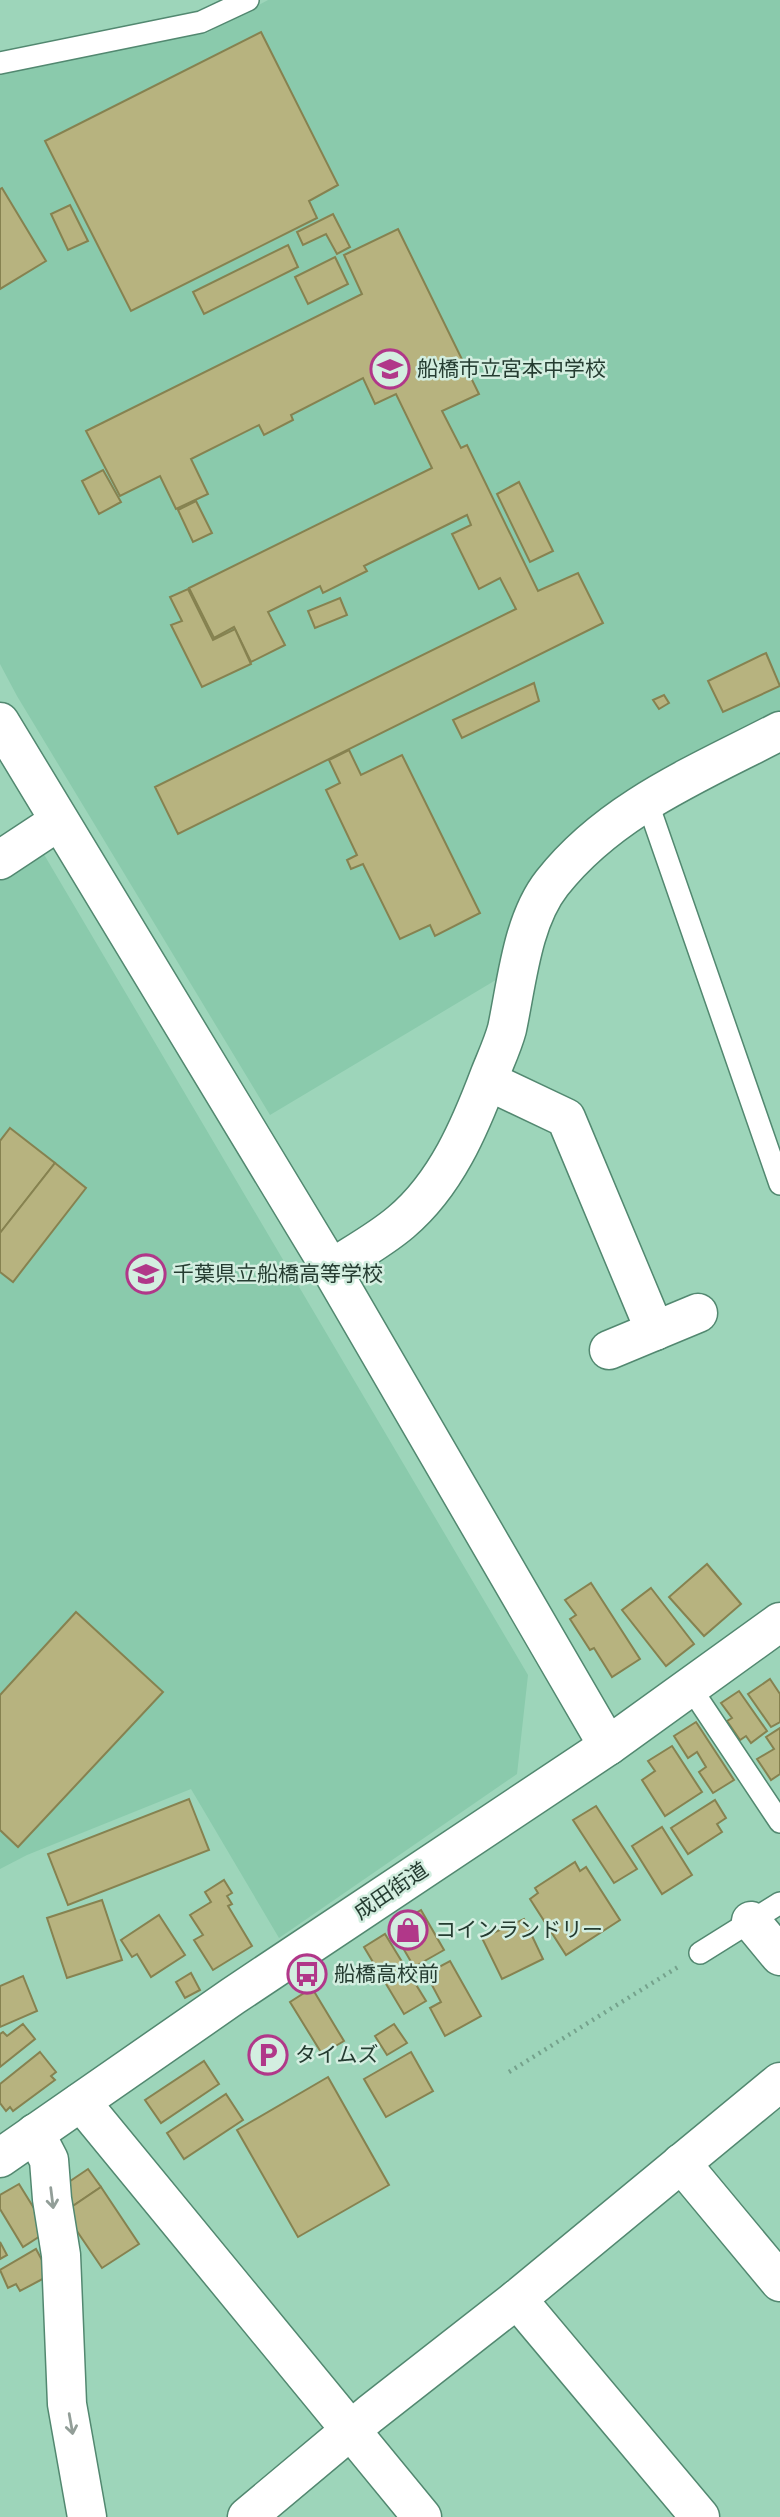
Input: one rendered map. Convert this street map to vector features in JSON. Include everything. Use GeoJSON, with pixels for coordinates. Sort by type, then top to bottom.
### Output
{"type":"FeatureCollection","features":[{"type":"Feature","properties":{"kind":"street"},"geometry":{"type":"LineString","coordinates":[[0,722],[331,1269],[608,1746]]}},
{"type":"Feature","properties":{"kind":"street"},"geometry":{"type":"LineString","coordinates":[[331,1269],[401,1222],[429,1193],[456,1155],[506,1032],[519,969],[536,910],[551,884],[575,856],[601,832],[647,801],[780,732]]}},
{"type":"Feature","properties":{"kind":"street"},"geometry":{"type":"LineString","coordinates":[[0,860],[59,821]]}},
{"type":"Feature","properties":{"kind":"street"},"geometry":{"type":"LineString","coordinates":[[488,1081],[566,1118],[655,1331]]}},
{"type":"Feature","properties":{"kind":"street"},"geometry":{"type":"LineString","coordinates":[[609,1350],[698,1313]]}},
{"type":"Feature","properties":{"kind":"street","name":"成田街道"},"geometry":{"type":"LineString","coordinates":[[12,2144],[81,2102],[233,1996],[608,1746],[780,1622]]}},
{"type":"Feature","properties":{"kind":"street"},"geometry":{"type":"LineString","coordinates":[[766,1912],[780,1956]]}},
{"type":"Feature","properties":{"kind":"street"},"geometry":{"type":"LineString","coordinates":[[247,2517],[351,2429],[517,2299],[780,2082]]}},
{"type":"Feature","properties":{"kind":"street"},"geometry":{"type":"LineString","coordinates":[[81,2102],[422,2517]]}},
{"type":"Feature","properties":{"kind":"street"},"geometry":{"type":"LineString","coordinates":[[12,2144],[49,2160],[61,2255],[67,2404],[88,2517]]}},
{"type":"Feature","properties":{"kind":"street"},"geometry":{"type":"LineString","coordinates":[[681,2163],[780,2282]]}},
{"type":"Feature","properties":{"kind":"street"},"geometry":{"type":"LineString","coordinates":[[517,2299],[700,2517]]}},
{"type":"Feature","properties":{"kind":"lane"},"geometry":{"type":"LineString","coordinates":[[0,63],[201,22],[248,0]]}},
{"type":"Feature","properties":{"kind":"lane"},"geometry":{"type":"LineString","coordinates":[[647,801],[780,1184]]}},
{"type":"Feature","properties":{"kind":"lane"},"geometry":{"type":"LineString","coordinates":[[690,1687],[780,1822]]}},
{"type":"Feature","properties":{"kind":"lane"},"geometry":{"type":"LineString","coordinates":[[700,1953],[766,1912]]}},
{"type":"Feature","properties":{"kind":"path"},"geometry":{"type":"LineString","coordinates":[[509,2072],[700,1953]]}},
{"type":"Feature","properties":{"kind":"shaded area","name":"船橋市立宮本中学校"},"geometry":{"type":"Polygon","coordinates":[[[268,0],[780,0],[780,721],[642,793],[511,971],[270,1115],[0,664],[0,74],[85,54],[207,33],[268,0]]]}},
{"type":"Feature","properties":{"kind":"shaded area","name":"千葉県立船橋高等学校"},"geometry":{"type":"Polygon","coordinates":[[[39,846],[528,1675],[517,1774],[279,1938],[191,1789],[27,1855],[0,1869],[0,874],[39,846]]]}},
{"type":"Feature","properties":{"kind":"building"},"geometry":{"type":"Polygon","coordinates":[[[261,32],[338,185],[309,201],[317,218],[131,311],[45,141],[261,32]]]}},
{"type":"Feature","properties":{"kind":"building"},"geometry":{"type":"Polygon","coordinates":[[[2,188],[46,261],[0,289],[0,189],[2,188]]]}},
{"type":"Feature","properties":{"kind":"building"},"geometry":{"type":"Polygon","coordinates":[[[70,205],[88,241],[68,250],[51,214],[70,205]]]}},
{"type":"Feature","properties":{"kind":"building"},"geometry":{"type":"Polygon","coordinates":[[[333,214],[350,247],[337,254],[326,234],[303,245],[297,232],[333,214]]]}},
{"type":"Feature","properties":{"kind":"building"},"geometry":{"type":"Polygon","coordinates":[[[398,229],[479,394],[442,411],[461,448],[467,445],[538,591],[578,573],[603,623],[178,834],[155,787],[516,609],[500,578],[479,589],[452,534],[471,525],[467,515],[364,566],[367,571],[323,593],[320,586],[268,612],[285,645],[251,662],[234,627],[214,638],[189,588],[432,468],[396,394],[375,404],[363,378],[291,415],[293,420],[264,435],[259,425],[191,459],[208,494],[176,509],[160,476],[120,496],[86,431],[362,294],[344,255],[398,229]]]}},
{"type":"Feature","properties":{"kind":"building"},"geometry":{"type":"Polygon","coordinates":[[[288,245],[298,267],[204,314],[193,292],[288,245]]]}},
{"type":"Feature","properties":{"kind":"building"},"geometry":{"type":"Polygon","coordinates":[[[335,257],[348,284],[308,304],[295,277],[335,257]]]}},
{"type":"Feature","properties":{"kind":"building"},"geometry":{"type":"Polygon","coordinates":[[[103,470],[121,502],[99,514],[82,481],[103,470]]]}},
{"type":"Feature","properties":{"kind":"building"},"geometry":{"type":"Polygon","coordinates":[[[519,482],[553,551],[530,562],[497,494],[519,482]]]}},
{"type":"Feature","properties":{"kind":"building"},"geometry":{"type":"Polygon","coordinates":[[[196,501],[212,533],[193,542],[178,510],[196,501]]]}},
{"type":"Feature","properties":{"kind":"building"},"geometry":{"type":"Polygon","coordinates":[[[188,589],[213,640],[235,629],[251,664],[202,687],[171,625],[182,621],[170,597],[188,589]]]}},
{"type":"Feature","properties":{"kind":"building"},"geometry":{"type":"Polygon","coordinates":[[[340,598],[347,615],[315,628],[308,611],[340,598]]]}},
{"type":"Feature","properties":{"kind":"building"},"geometry":{"type":"Polygon","coordinates":[[[766,653],[780,686],[723,712],[708,681],[766,653]]]}},
{"type":"Feature","properties":{"kind":"building"},"geometry":{"type":"Polygon","coordinates":[[[534,683],[539,701],[462,738],[453,720],[534,683]]]}},
{"type":"Feature","properties":{"kind":"building"},"geometry":{"type":"Polygon","coordinates":[[[664,695],[669,703],[659,709],[653,700],[664,695]]]}},
{"type":"Feature","properties":{"kind":"building"},"geometry":{"type":"Polygon","coordinates":[[[349,750],[361,775],[402,755],[480,913],[435,936],[430,925],[400,939],[363,864],[351,869],[347,860],[357,855],[326,790],[340,783],[329,760],[349,750]]]}},
{"type":"Feature","properties":{"kind":"building"},"geometry":{"type":"Polygon","coordinates":[[[10,1128],[55,1163],[0,1233],[0,1141],[10,1128]]]}},
{"type":"Feature","properties":{"kind":"building"},"geometry":{"type":"Polygon","coordinates":[[[55,1163],[86,1188],[13,1282],[0,1272],[0,1233],[55,1163]]]}},
{"type":"Feature","properties":{"kind":"building"},"geometry":{"type":"Polygon","coordinates":[[[707,1564],[741,1604],[704,1636],[669,1597],[707,1564]]]}},
{"type":"Feature","properties":{"kind":"building"},"geometry":{"type":"Polygon","coordinates":[[[591,1583],[640,1659],[612,1677],[594,1648],[590,1650],[570,1619],[576,1615],[565,1600],[591,1583]]]}},
{"type":"Feature","properties":{"kind":"building"},"geometry":{"type":"Polygon","coordinates":[[[651,1588],[694,1644],[666,1666],[622,1610],[651,1588]]]}},
{"type":"Feature","properties":{"kind":"building"},"geometry":{"type":"Polygon","coordinates":[[[76,1612],[163,1692],[18,1847],[0,1830],[0,1695],[76,1612]]]}},
{"type":"Feature","properties":{"kind":"building"},"geometry":{"type":"Polygon","coordinates":[[[770,1679],[780,1694],[780,1722],[771,1727],[748,1694],[770,1679]]]}},
{"type":"Feature","properties":{"kind":"building"},"geometry":{"type":"Polygon","coordinates":[[[739,1691],[767,1731],[751,1743],[746,1736],[740,1740],[727,1721],[732,1718],[721,1703],[739,1691]]]}},
{"type":"Feature","properties":{"kind":"building"},"geometry":{"type":"Polygon","coordinates":[[[696,1722],[734,1780],[713,1793],[699,1772],[706,1767],[697,1752],[688,1758],[674,1736],[696,1722]]]}},
{"type":"Feature","properties":{"kind":"building"},"geometry":{"type":"Polygon","coordinates":[[[780,1728],[780,1774],[771,1780],[757,1759],[774,1749],[766,1737],[780,1728]]]}},
{"type":"Feature","properties":{"kind":"building"},"geometry":{"type":"Polygon","coordinates":[[[672,1746],[702,1792],[665,1816],[642,1780],[655,1771],[648,1761],[672,1746]]]}},
{"type":"Feature","properties":{"kind":"building"},"geometry":{"type":"Polygon","coordinates":[[[189,1799],[209,1850],[68,1905],[48,1854],[189,1799]]]}},
{"type":"Feature","properties":{"kind":"building"},"geometry":{"type":"Polygon","coordinates":[[[715,1800],[726,1818],[717,1824],[722,1832],[688,1854],[671,1828],[715,1800]]]}},
{"type":"Feature","properties":{"kind":"building"},"geometry":{"type":"Polygon","coordinates":[[[596,1806],[637,1869],[614,1883],[573,1820],[596,1806]]]}},
{"type":"Feature","properties":{"kind":"building"},"geometry":{"type":"Polygon","coordinates":[[[662,1827],[692,1875],[662,1894],[632,1846],[662,1827]]]}},
{"type":"Feature","properties":{"kind":"building"},"geometry":{"type":"Polygon","coordinates":[[[575,1862],[580,1871],[586,1867],[620,1920],[566,1955],[530,1899],[538,1893],[535,1888],[575,1862]]]}},
{"type":"Feature","properties":{"kind":"building"},"geometry":{"type":"Polygon","coordinates":[[[224,1880],[232,1893],[227,1896],[232,1904],[228,1906],[252,1946],[213,1970],[194,1940],[203,1935],[190,1915],[211,1902],[205,1892],[224,1880]]]}},
{"type":"Feature","properties":{"kind":"building"},"geometry":{"type":"Polygon","coordinates":[[[102,1900],[122,1960],[67,1978],[47,1918],[102,1900]]]}},
{"type":"Feature","properties":{"kind":"building"},"geometry":{"type":"Polygon","coordinates":[[[421,1910],[444,1950],[414,1967],[391,1927],[421,1910]]]}},
{"type":"Feature","properties":{"kind":"building"},"geometry":{"type":"Polygon","coordinates":[[[159,1915],[185,1955],[151,1977],[137,1954],[132,1957],[121,1940],[159,1915]]]}},
{"type":"Feature","properties":{"kind":"building"},"geometry":{"type":"Polygon","coordinates":[[[524,1919],[543,1959],[502,1979],[482,1938],[524,1919]]]}},
{"type":"Feature","properties":{"kind":"building"},"geometry":{"type":"Polygon","coordinates":[[[385,1934],[426,2001],[404,2014],[364,1947],[385,1934]]]}},
{"type":"Feature","properties":{"kind":"building"},"geometry":{"type":"Polygon","coordinates":[[[450,1961],[481,2016],[445,2036],[430,2008],[441,2002],[426,1974],[450,1961]]]}},
{"type":"Feature","properties":{"kind":"building"},"geometry":{"type":"Polygon","coordinates":[[[191,1973],[200,1990],[185,1998],[176,1982],[191,1973]]]}},
{"type":"Feature","properties":{"kind":"building"},"geometry":{"type":"Polygon","coordinates":[[[23,1976],[37,2011],[0,2027],[0,1986],[23,1976]]]}},
{"type":"Feature","properties":{"kind":"building"},"geometry":{"type":"Polygon","coordinates":[[[312,1988],[344,2041],[322,2054],[290,2002],[312,1988]]]}},
{"type":"Feature","properties":{"kind":"building"},"geometry":{"type":"Polygon","coordinates":[[[23,2024],[35,2039],[0,2067],[0,2034],[3,2032],[7,2036],[23,2024]]]}},
{"type":"Feature","properties":{"kind":"building"},"geometry":{"type":"Polygon","coordinates":[[[394,2024],[407,2043],[387,2055],[375,2036],[394,2024]]]}},
{"type":"Feature","properties":{"kind":"building"},"geometry":{"type":"Polygon","coordinates":[[[40,2052],[56,2072],[51,2076],[55,2080],[13,2111],[10,2107],[6,2111],[0,2103],[0,2084],[40,2052]]]}},
{"type":"Feature","properties":{"kind":"building"},"geometry":{"type":"Polygon","coordinates":[[[411,2052],[433,2091],[386,2117],[364,2079],[411,2052]]]}},
{"type":"Feature","properties":{"kind":"building"},"geometry":{"type":"Polygon","coordinates":[[[204,2061],[219,2084],[161,2123],[145,2100],[204,2061]]]}},
{"type":"Feature","properties":{"kind":"building"},"geometry":{"type":"Polygon","coordinates":[[[328,2077],[389,2185],[298,2237],[237,2130],[328,2077]]]}},
{"type":"Feature","properties":{"kind":"building"},"geometry":{"type":"Polygon","coordinates":[[[226,2094],[243,2120],[184,2159],[167,2133],[226,2094]]]}},
{"type":"Feature","properties":{"kind":"building"},"geometry":{"type":"Polygon","coordinates":[[[88,2169],[101,2187],[64,2212],[60,2188],[88,2169]]]}},
{"type":"Feature","properties":{"kind":"building"},"geometry":{"type":"Polygon","coordinates":[[[19,2184],[48,2231],[23,2247],[0,2209],[0,2195],[19,2184]]]}},
{"type":"Feature","properties":{"kind":"building"},"geometry":{"type":"Polygon","coordinates":[[[101,2187],[139,2244],[102,2268],[64,2212],[101,2187]]]}},
{"type":"Feature","properties":{"kind":"building"},"geometry":{"type":"Polygon","coordinates":[[[0,2242],[7,2255],[0,2259],[0,2242]]]}},
{"type":"Feature","properties":{"kind":"building"},"geometry":{"type":"Polygon","coordinates":[[[36,2249],[50,2275],[20,2291],[16,2284],[8,2288],[0,2270],[36,2249]]]}},
{"type":"Feature","properties":{"kind":"place","name":"船橋市立宮本中学校"},"geometry":{"type":"Point","coordinates":[390,369]}},
{"type":"Feature","properties":{"kind":"place","name":"千葉県立船橋高等学校"},"geometry":{"type":"Point","coordinates":[146,1274]}},
{"type":"Feature","properties":{"kind":"place","name":"コインランドリー"},"geometry":{"type":"Point","coordinates":[408,1930]}},
{"type":"Feature","properties":{"kind":"place","name":"船橋高校前"},"geometry":{"type":"Point","coordinates":[307,1974]}},
{"type":"Feature","properties":{"kind":"place","name":"タイムズ"},"geometry":{"type":"Point","coordinates":[268,2055]}}]}
